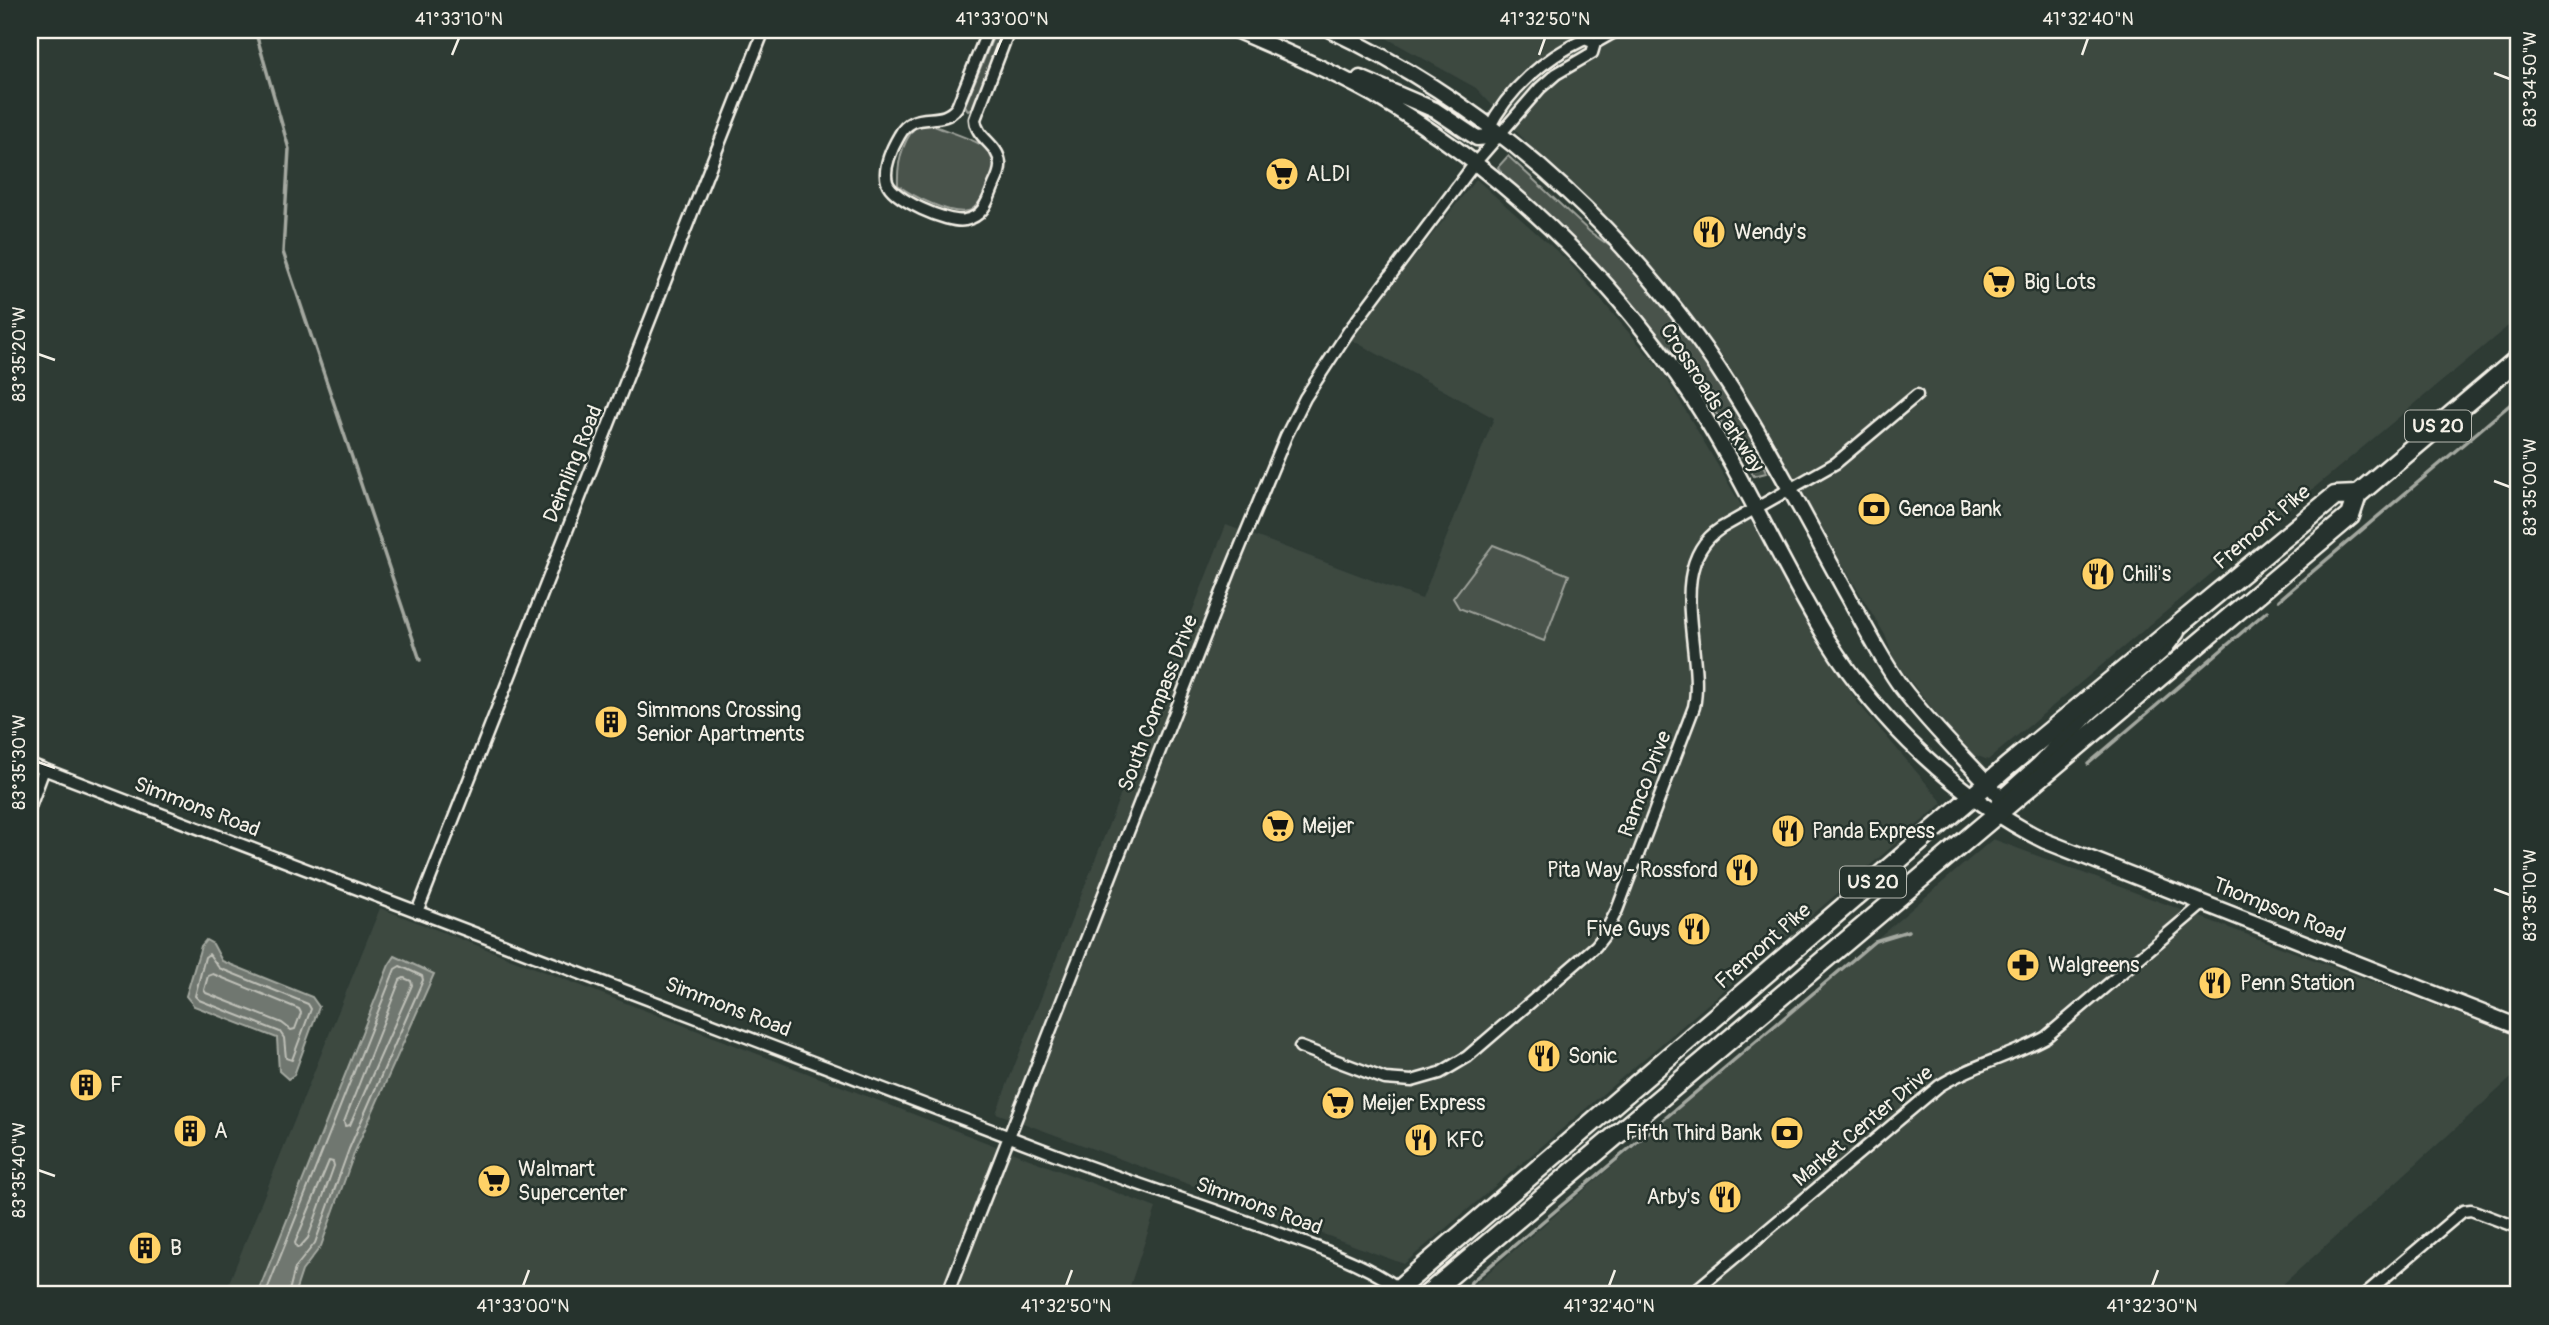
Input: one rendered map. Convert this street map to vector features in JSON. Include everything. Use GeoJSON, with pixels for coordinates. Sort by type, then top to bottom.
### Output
{"type":"FeatureCollection","features":[{"type":"Feature","properties":{"kind":"highway","name":"US 20"},"geometry":{"type":"LineString","coordinates":[[1425,1295],[2002,806],[2350,516],[2357,495],[2519,358]]}},
{"type":"Feature","properties":{"kind":"highway","name":"Fremont Pike"},"geometry":{"type":"LineString","coordinates":[[1399,1293],[1987,784],[2335,496],[2357,495]]}},
{"type":"Feature","properties":{"kind":"highway"},"geometry":{"type":"LineString","coordinates":[[1425,1295],[1444,1270],[1532,1194],[1604,1122],[1627,1093]]}},
{"type":"Feature","properties":{"kind":"main road"},"geometry":{"type":"LineString","coordinates":[[2002,806],[2089,712],[2162,650],[2186,619]]}},
{"type":"Feature","properties":{"kind":"street","name":"Deimling Road"},"geometry":{"type":"LineString","coordinates":[[417,912],[764,30]]}},
{"type":"Feature","properties":{"kind":"street"},"geometry":{"type":"LineString","coordinates":[[988,30],[952,114],[945,118],[925,118],[910,122],[898,137],[886,168],[886,181],[895,195],[953,220],[966,220],[978,214],[986,205],[1000,170],[998,156],[978,132],[975,119],[1009,30]]}},
{"type":"Feature","properties":{"kind":"street","name":"Crossroads Parkway"},"geometry":{"type":"LineString","coordinates":[[1235,30],[1293,54],[1374,95],[1416,121],[1475,163],[1540,218],[1586,263],[1634,317],[1692,398],[1756,507],[1813,616],[1850,673],[1905,737],[1973,796]]}},
{"type":"Feature","properties":{"kind":"street","name":"Crossroads Parkway"},"geometry":{"type":"LineString","coordinates":[[1330,30],[1386,58],[1436,89],[1554,179],[1591,213],[1658,287],[1722,374],[1902,687],[1987,784]]}},
{"type":"Feature","properties":{"kind":"street","name":"South Compass Drive"},"geometry":{"type":"LineString","coordinates":[[1475,163],[1492,133],[1556,74],[1592,53],[1595,43],[1618,30]]}},
{"type":"Feature","properties":{"kind":"street","name":"South Compass Drive"},"geometry":{"type":"LineString","coordinates":[[947,1295],[1153,766],[1286,436],[1325,364],[1475,163],[1520,86],[1560,50],[1585,39],[1595,43]]}},
{"type":"Feature","properties":{"kind":"street"},"geometry":{"type":"LineString","coordinates":[[1293,54],[1357,76],[1435,110],[1477,138],[1492,133]]}},
{"type":"Feature","properties":{"kind":"street","name":"Ramco Drive"},"geometry":{"type":"LineString","coordinates":[[1300,1047],[1385,1079],[1412,1081],[1440,1073],[1466,1057],[1596,946],[1617,909],[1694,707],[1696,691],[1690,634],[1691,587],[1696,558],[1709,536],[1836,463],[1917,395]]}},
{"type":"Feature","properties":{"kind":"street","name":"Simmons Road"},"geometry":{"type":"LineString","coordinates":[[30,764],[696,1015],[1102,1172],[1215,1209],[1303,1242],[1374,1271],[1399,1293]]}},
{"type":"Feature","properties":{"kind":"street"},"geometry":{"type":"LineString","coordinates":[[30,807],[44,769]]}},
{"type":"Feature","properties":{"kind":"street","name":"Thompson Road"},"geometry":{"type":"LineString","coordinates":[[1987,784],[2023,831],[2519,1027]]}},
{"type":"Feature","properties":{"kind":"street","name":"Thompson Road"},"geometry":{"type":"LineString","coordinates":[[1973,796],[2002,806]]}},
{"type":"Feature","properties":{"kind":"street","name":"Market Center Drive"},"geometry":{"type":"LineString","coordinates":[[1690,1295],[1939,1086],[1957,1075],[2046,1037],[2204,903]]}},
{"type":"Feature","properties":{"kind":"street"},"geometry":{"type":"LineString","coordinates":[[2364,1295],[2463,1211],[2471,1210],[2519,1228]]}},
{"type":"Feature","properties":{"kind":"shaded area"},"geometry":{"type":"Polygon","coordinates":[[[996,30],[1005,30],[973,109],[968,111],[965,105],[996,30]]]}},
{"type":"Feature","properties":{"kind":"shaded area"},"geometry":{"type":"Polygon","coordinates":[[[1372,30],[2519,30],[2519,317],[1988,760],[1967,752],[1895,662],[1885,635],[1700,328],[1476,88],[1372,30]]]}},
{"type":"Feature","properties":{"kind":"shaded area"},"geometry":{"type":"Polygon","coordinates":[[[919,123],[929,124],[972,140],[990,153],[995,163],[994,171],[985,192],[972,209],[961,212],[942,208],[898,185],[902,151],[908,136],[919,123]]]}},
{"type":"Feature","properties":{"kind":"shaded area"},"geometry":{"type":"Polygon","coordinates":[[[1508,156],[1590,232],[1617,251],[1688,336],[1733,405],[1760,454],[1766,473],[1754,476],[1693,375],[1590,256],[1504,177],[1498,167],[1508,156]]]}},
{"type":"Feature","properties":{"kind":"shaded area"},"geometry":{"type":"Polygon","coordinates":[[[1476,179],[1568,261],[1664,374],[1857,702],[1943,803],[1404,1264],[996,1113],[1226,525],[1422,599],[1494,418],[1350,339],[1476,179]]]}},
{"type":"Feature","properties":{"kind":"shaded area"},"geometry":{"type":"Polygon","coordinates":[[[1493,545],[1569,575],[1544,641],[1459,608],[1453,598],[1493,545]]]}},
{"type":"Feature","properties":{"kind":"shaded area"},"geometry":{"type":"Polygon","coordinates":[[[1993,839],[2519,1037],[2519,1071],[2271,1295],[1462,1295],[1993,839]]]}},
{"type":"Feature","properties":{"kind":"shaded area"},"geometry":{"type":"Polygon","coordinates":[[[380,908],[1156,1208],[1127,1295],[224,1295],[380,908]]]}},
{"type":"Feature","properties":{"kind":"water"},"geometry":{"type":"Polygon","coordinates":[[[206,940],[213,944],[222,961],[312,997],[319,1007],[294,1075],[288,1079],[279,1071],[277,1038],[194,1006],[186,996],[201,946],[206,940]]]}},
{"type":"Feature","properties":{"kind":"water"},"geometry":{"type":"Polygon","coordinates":[[[395,956],[434,974],[355,1151],[321,1246],[302,1271],[294,1295],[257,1295],[389,965],[395,956]]]}},
{"type":"Feature","properties":{"kind":"water"},"geometry":{"type":"Polygon","coordinates":[[[2519,1282],[2519,1295],[2480,1295],[2501,1291],[2519,1282]]]}},
{"type":"Feature","properties":{"kind":"waterway"},"geometry":{"type":"LineString","coordinates":[[255,30],[289,149],[283,252],[420,660]]}},
{"type":"Feature","properties":{"kind":"waterway"},"geometry":{"type":"LineString","coordinates":[[2279,600],[2519,397]]}},
{"type":"Feature","properties":{"kind":"waterway"},"geometry":{"type":"LineString","coordinates":[[2088,764],[2267,611]]}},
{"type":"Feature","properties":{"kind":"waterway"},"geometry":{"type":"LineString","coordinates":[[1467,1295],[1471,1282],[1875,941],[1908,931]]}},
{"type":"Feature","properties":{"kind":"place","name":"ALDI"},"geometry":{"type":"Point","coordinates":[1282,174]}},
{"type":"Feature","properties":{"kind":"place","name":"Wendy's"},"geometry":{"type":"Point","coordinates":[1709,232]}},
{"type":"Feature","properties":{"kind":"place","name":"Big Lots"},"geometry":{"type":"Point","coordinates":[1999,282]}},
{"type":"Feature","properties":{"kind":"place","name":"Genoa Bank"},"geometry":{"type":"Point","coordinates":[1874,509]}},
{"type":"Feature","properties":{"kind":"place","name":"Chili's"},"geometry":{"type":"Point","coordinates":[2098,574]}},
{"type":"Feature","properties":{"kind":"place","name":"Simmons Crossing Senior Apartments"},"geometry":{"type":"Point","coordinates":[611,722]}},
{"type":"Feature","properties":{"kind":"place","name":"Meijer"},"geometry":{"type":"Point","coordinates":[1278,826]}},
{"type":"Feature","properties":{"kind":"place","name":"Panda Express"},"geometry":{"type":"Point","coordinates":[1788,831]}},
{"type":"Feature","properties":{"kind":"place","name":"Pita Way - Rossford"},"geometry":{"type":"Point","coordinates":[1742,870]}},
{"type":"Feature","properties":{"kind":"place","name":"Five Guys"},"geometry":{"type":"Point","coordinates":[1694,929]}},
{"type":"Feature","properties":{"kind":"place","name":"Walgreens"},"geometry":{"type":"Point","coordinates":[2023,965]}},
{"type":"Feature","properties":{"kind":"place","name":"Penn Station"},"geometry":{"type":"Point","coordinates":[2215,983]}},
{"type":"Feature","properties":{"kind":"place","name":"Sonic"},"geometry":{"type":"Point","coordinates":[1544,1056]}},
{"type":"Feature","properties":{"kind":"place","name":"F"},"geometry":{"type":"Point","coordinates":[86,1085]}},
{"type":"Feature","properties":{"kind":"place","name":"Meijer Express"},"geometry":{"type":"Point","coordinates":[1338,1103]}},
{"type":"Feature","properties":{"kind":"place","name":"A"},"geometry":{"type":"Point","coordinates":[190,1131]}},
{"type":"Feature","properties":{"kind":"place","name":"Fifth Third Bank"},"geometry":{"type":"Point","coordinates":[1787,1133]}},
{"type":"Feature","properties":{"kind":"place","name":"KFC"},"geometry":{"type":"Point","coordinates":[1421,1140]}},
{"type":"Feature","properties":{"kind":"place","name":"Walmart Supercenter"},"geometry":{"type":"Point","coordinates":[494,1181]}},
{"type":"Feature","properties":{"kind":"place","name":"Arby's"},"geometry":{"type":"Point","coordinates":[1725,1197]}},
{"type":"Feature","properties":{"kind":"place","name":"B"},"geometry":{"type":"Point","coordinates":[145,1248]}}]}
